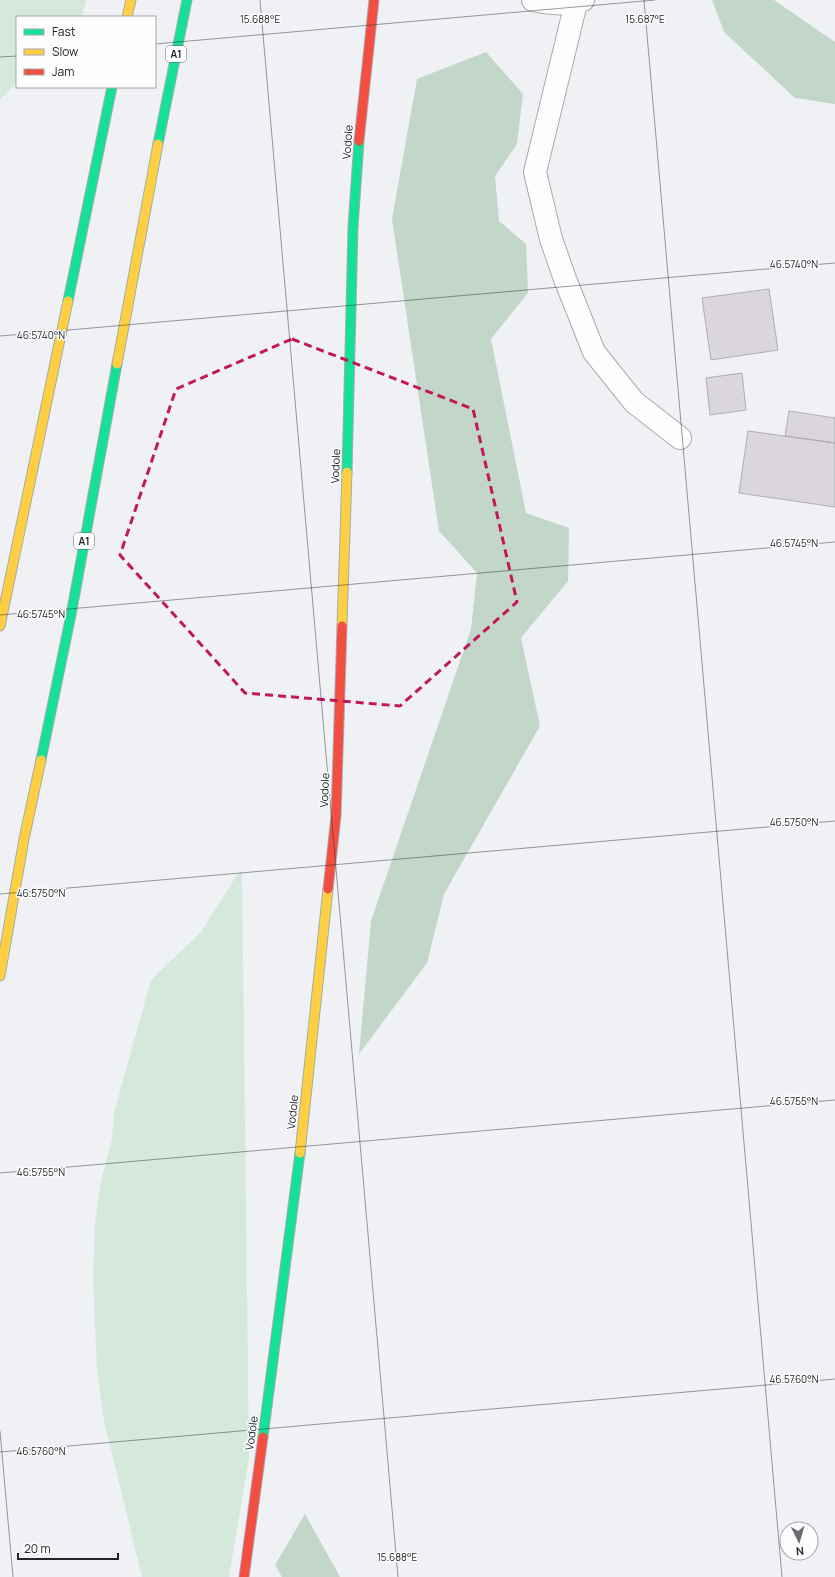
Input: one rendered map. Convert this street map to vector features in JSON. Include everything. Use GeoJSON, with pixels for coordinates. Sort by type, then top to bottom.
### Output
{"type":"FeatureCollection","features":[{"type":"Feature","properties":{"kind":"main road"},"geometry":{"type":"LineString","coordinates":[[127,16],[131,0]]}},
{"type":"Feature","properties":{"kind":"main road","name":"A1"},"geometry":{"type":"LineString","coordinates":[[0,976],[24,839],[71,615],[164,109],[187,0]]}},
{"type":"Feature","properties":{"kind":"main road","name":"Vodole"},"geometry":{"type":"LineString","coordinates":[[244,1577],[296,1186],[336,816],[348,452],[353,227],[361,113],[374,0]]}},
{"type":"Feature","properties":{"kind":"main road"},"geometry":{"type":"LineString","coordinates":[[0,626],[112,88]]}},
{"type":"Feature","properties":{"kind":"street"},"geometry":{"type":"LineString","coordinates":[[533,0],[543,2],[580,2],[535,172],[551,239],[594,352],[634,402],[680,438]]}},
{"type":"Feature","properties":{"kind":"highlighted area"},"geometry":{"type":"Polygon","coordinates":[[[292,339],[473,409],[517,602],[400,706],[245,693],[120,555],[176,389],[292,339]]]}},
{"type":"Feature","properties":{"kind":"green space"},"geometry":{"type":"Polygon","coordinates":[[[0,0],[86,0],[83,14],[81,16],[16,16],[16,83],[0,100],[0,0]]]}},
{"type":"Feature","properties":{"kind":"green space"},"geometry":{"type":"Polygon","coordinates":[[[712,0],[774,0],[835,42],[835,104],[795,98],[724,32],[712,0]]]}},
{"type":"Feature","properties":{"kind":"green space"},"geometry":{"type":"Polygon","coordinates":[[[486,52],[523,94],[517,144],[495,176],[499,221],[526,244],[528,293],[491,339],[526,513],[569,528],[568,581],[521,638],[540,726],[444,894],[427,963],[359,1054],[371,921],[471,629],[477,573],[439,531],[392,219],[417,79],[486,52]]]}},
{"type":"Feature","properties":{"kind":"green space"},"geometry":{"type":"Polygon","coordinates":[[[242,871],[249,1458],[229,1577],[142,1577],[104,1421],[97,1371],[93,1277],[95,1223],[101,1181],[112,1139],[114,1113],[151,980],[201,932],[237,875],[242,871]]]}},
{"type":"Feature","properties":{"kind":"green space"},"geometry":{"type":"Polygon","coordinates":[[[305,1514],[340,1577],[282,1577],[275,1565],[305,1514]]]}},
{"type":"Feature","properties":{"kind":"building"},"geometry":{"type":"Polygon","coordinates":[[[769,289],[778,350],[711,360],[702,298],[769,289]]]}},
{"type":"Feature","properties":{"kind":"building"},"geometry":{"type":"Polygon","coordinates":[[[742,373],[746,410],[710,415],[706,378],[742,373]]]}},
{"type":"Feature","properties":{"kind":"building"},"geometry":{"type":"Polygon","coordinates":[[[789,411],[835,418],[835,443],[785,436],[789,411]]]}},
{"type":"Feature","properties":{"kind":"building"},"geometry":{"type":"Polygon","coordinates":[[[748,431],[835,443],[835,507],[739,493],[748,431]]]}},
{"type":"Feature","properties":{"kind":"traffic: fast"},"geometry":{"type":"LineString","coordinates":[[158,144],[187,0]]}},
{"type":"Feature","properties":{"kind":"traffic: fast"},"geometry":{"type":"LineString","coordinates":[[68,301],[112,88]]}},
{"type":"Feature","properties":{"kind":"traffic: fast"},"geometry":{"type":"LineString","coordinates":[[347,472],[353,227],[359,141]]}},
{"type":"Feature","properties":{"kind":"traffic: fast"},"geometry":{"type":"LineString","coordinates":[[41,760],[71,615],[117,364]]}},
{"type":"Feature","properties":{"kind":"traffic: fast"},"geometry":{"type":"LineString","coordinates":[[263,1437],[300,1153]]}},
{"type":"Feature","properties":{"kind":"traffic: slow"},"geometry":{"type":"LineString","coordinates":[[127,16],[131,0]]}},
{"type":"Feature","properties":{"kind":"traffic: slow"},"geometry":{"type":"LineString","coordinates":[[117,364],[158,144]]}},
{"type":"Feature","properties":{"kind":"traffic: slow"},"geometry":{"type":"LineString","coordinates":[[0,626],[68,301]]}},
{"type":"Feature","properties":{"kind":"traffic: slow"},"geometry":{"type":"LineString","coordinates":[[342,626],[347,472]]}},
{"type":"Feature","properties":{"kind":"traffic: slow"},"geometry":{"type":"LineString","coordinates":[[0,976],[24,839],[41,760]]}},
{"type":"Feature","properties":{"kind":"traffic: slow"},"geometry":{"type":"LineString","coordinates":[[300,1153],[328,889]]}},
{"type":"Feature","properties":{"kind":"traffic: jam"},"geometry":{"type":"LineString","coordinates":[[359,141],[374,0]]}},
{"type":"Feature","properties":{"kind":"traffic: jam"},"geometry":{"type":"LineString","coordinates":[[328,889],[336,816],[342,626]]}},
{"type":"Feature","properties":{"kind":"traffic: jam"},"geometry":{"type":"LineString","coordinates":[[244,1577],[263,1437]]}}]}
